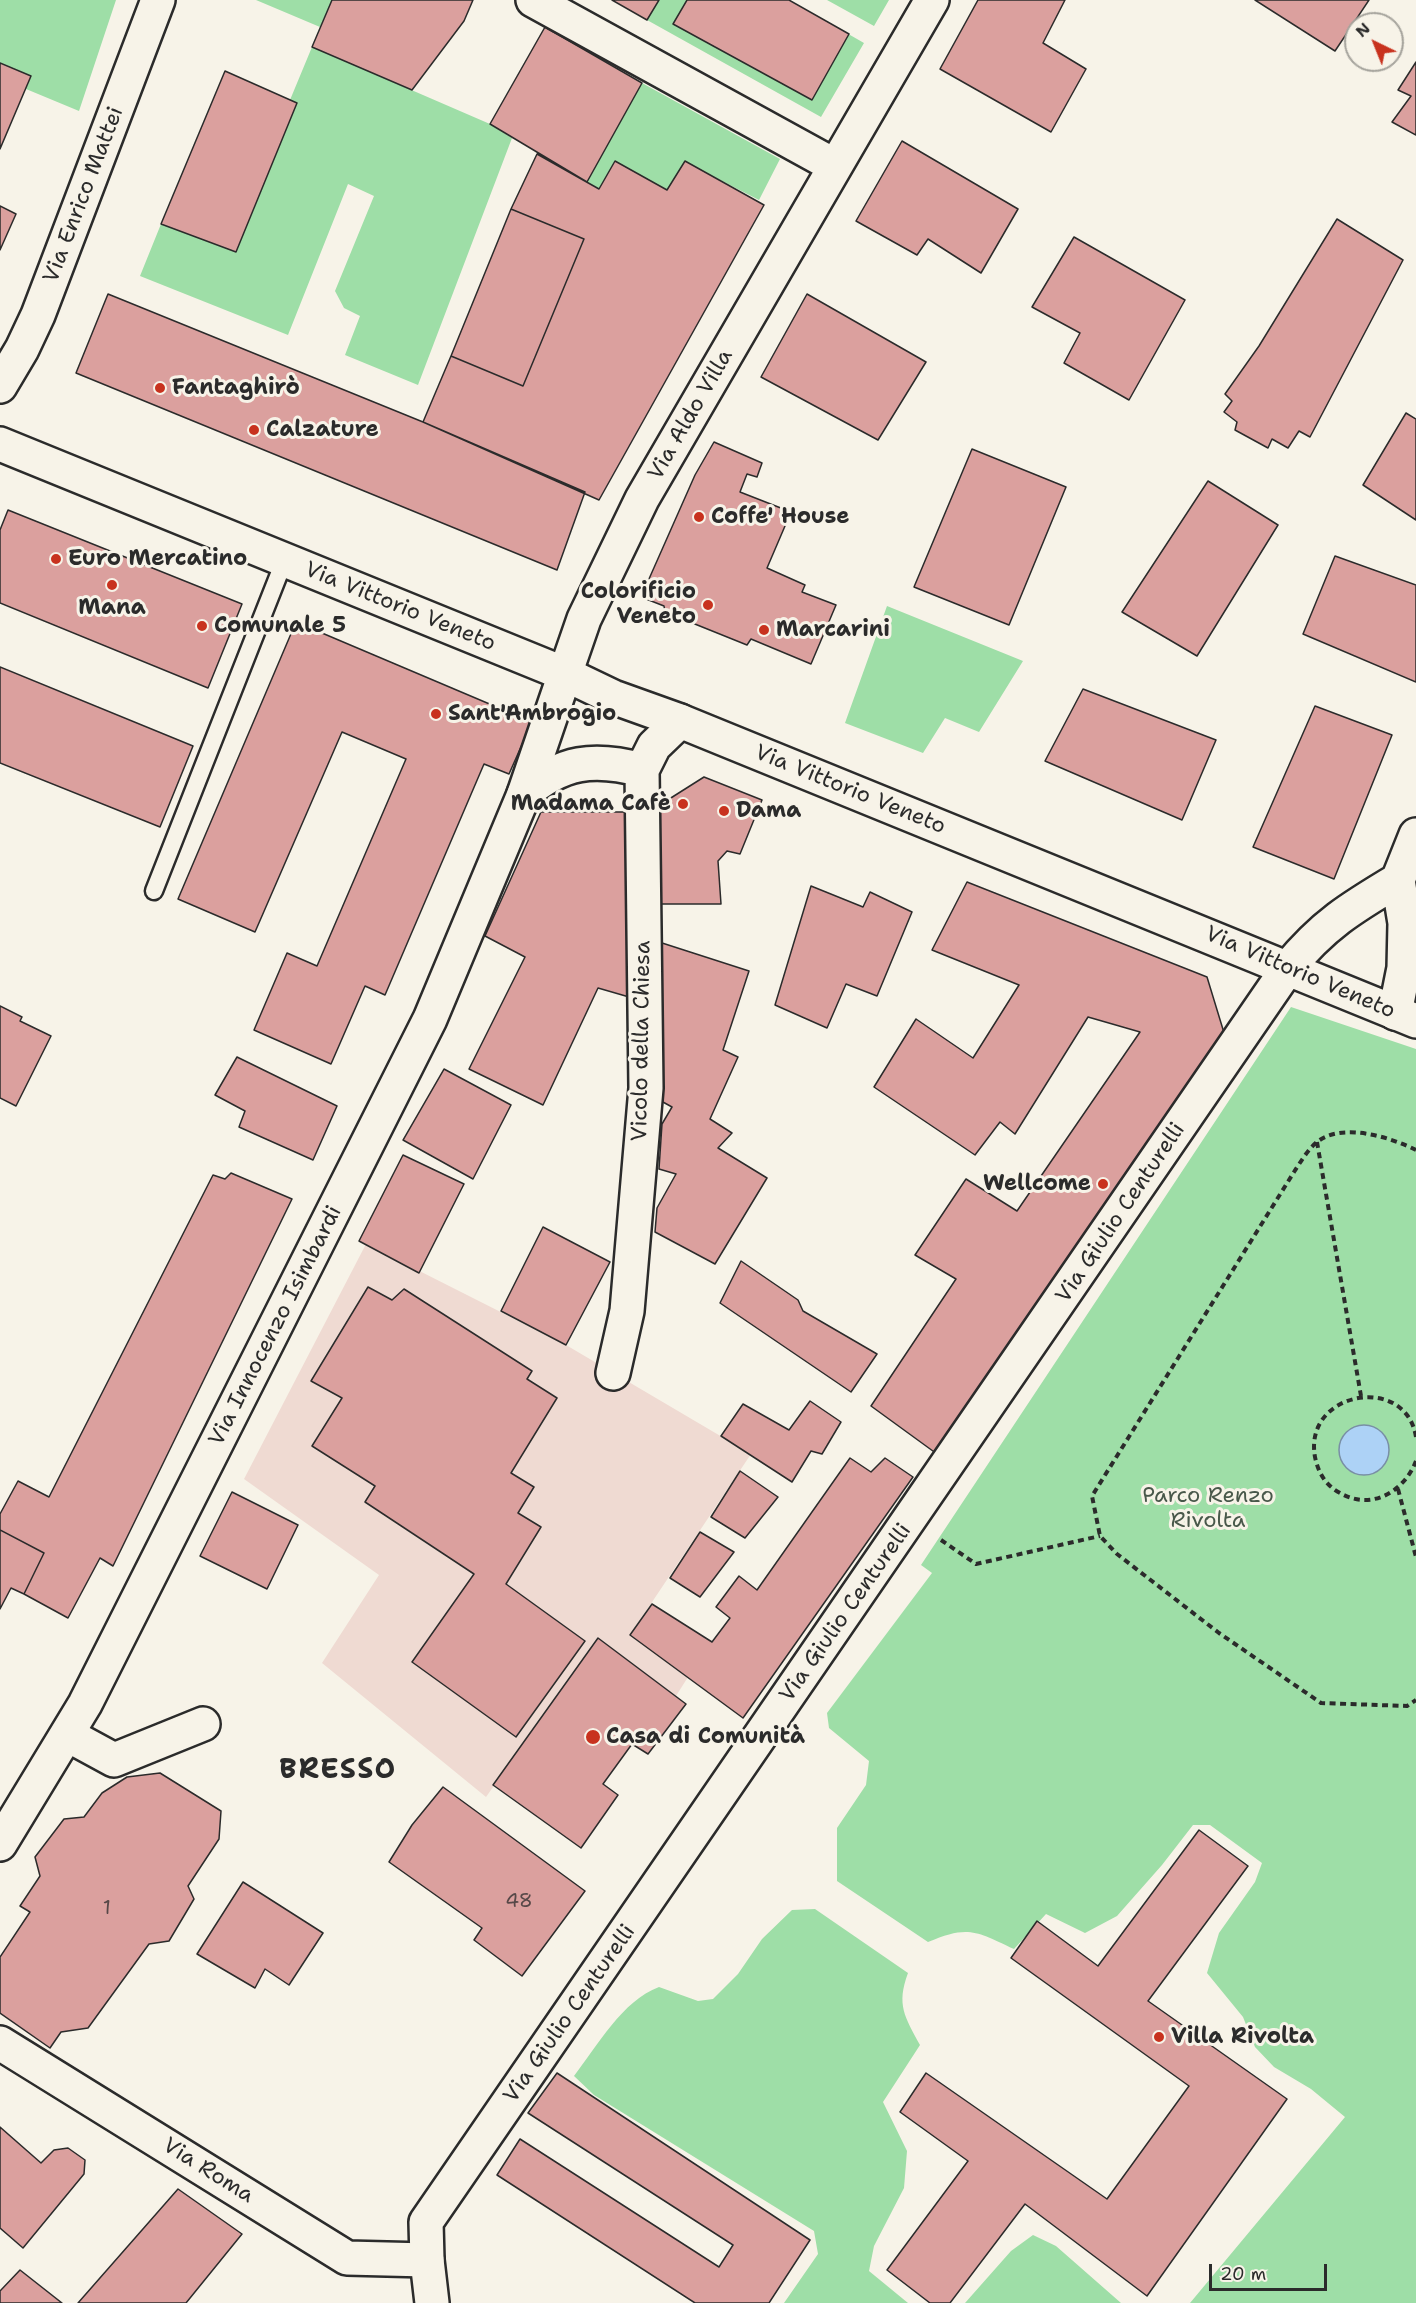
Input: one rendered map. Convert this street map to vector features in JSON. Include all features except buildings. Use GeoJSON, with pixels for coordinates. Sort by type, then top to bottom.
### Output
{"type":"FeatureCollection","features":[{"type":"Feature","properties":{"kind":"street","name":"Via Enrico Mattei"},"geometry":{"type":"LineString","coordinates":[[0,386],[22,349],[38,315],[158,0]]}},
{"type":"Feature","properties":{"kind":"street"},"geometry":{"type":"LineString","coordinates":[[533,0],[836,166]]}},
{"type":"Feature","properties":{"kind":"street","name":"Via Aldo Villa"},"geometry":{"type":"LineString","coordinates":[[565,674],[584,619],[642,499],[932,0]]}},
{"type":"Feature","properties":{"kind":"street","name":"Via Vittorio Veneto"},"geometry":{"type":"LineString","coordinates":[[0,444],[565,674],[613,697],[681,721],[1405,1017]]}},
{"type":"Feature","properties":{"kind":"street","name":"Via Innocenzo Isimbardi"},"geometry":{"type":"LineString","coordinates":[[0,1844],[68,1735],[430,1019],[524,794],[565,674]]}},
{"type":"Feature","properties":{"kind":"street","name":"Vicolo della Chiesa"},"geometry":{"type":"LineString","coordinates":[[613,1373],[627,1311],[646,1088],[642,770],[654,746],[681,721]]}},
{"type":"Feature","properties":{"kind":"street","name":"Via Innocenzo Isimbardi"},"geometry":{"type":"LineString","coordinates":[[524,794],[543,778],[566,767],[591,763],[617,764],[642,770]]}},
{"type":"Feature","properties":{"kind":"street"},"geometry":{"type":"LineString","coordinates":[[1405,1017],[1405,923],[1398,880],[1416,835]]}},
{"type":"Feature","properties":{"kind":"street","name":"Via Giulio Centurelli"},"geometry":{"type":"LineString","coordinates":[[434,2302],[427,2260],[426,2222],[1288,968],[1314,937],[1349,909],[1398,880]]}},
{"type":"Feature","properties":{"kind":"street"},"geometry":{"type":"LineString","coordinates":[[68,1735],[114,1760],[203,1724]]}},
{"type":"Feature","properties":{"kind":"street","name":"Via Roma"},"geometry":{"type":"LineString","coordinates":[[0,2043],[347,2258],[427,2260]]}},
{"type":"Feature","properties":{"kind":"lane","name":"Via Vittorio Veneto"},"geometry":{"type":"LineString","coordinates":[[154,891],[285,559]]}},
{"type":"Feature","properties":{"kind":"path"},"geometry":{"type":"LineString","coordinates":[[1416,1150],[1402,1143],[1350,1130],[1317,1141],[1294,1172],[1092,1496],[1100,1536],[1117,1554],[1219,1633],[1321,1703],[1407,1706],[1416,1700]]}},
{"type":"Feature","properties":{"kind":"path"},"geometry":{"type":"LineString","coordinates":[[1317,1141],[1361,1396]]}},
{"type":"Feature","properties":{"kind":"path"},"geometry":{"type":"LineString","coordinates":[[1416,1437],[1410,1420],[1397,1406],[1385,1399],[1361,1396],[1336,1405],[1321,1422],[1313,1448],[1316,1466],[1333,1489],[1346,1497],[1364,1500],[1380,1498],[1398,1489],[1410,1476],[1416,1461]]}},
{"type":"Feature","properties":{"kind":"path"},"geometry":{"type":"LineString","coordinates":[[1398,1489],[1416,1557]]}},
{"type":"Feature","properties":{"kind":"path"},"geometry":{"type":"LineString","coordinates":[[910,1520],[976,1564],[1100,1536]]}},
{"type":"Feature","properties":{"kind":"shaded area"},"geometry":{"type":"Polygon","coordinates":[[[366,1244],[566,1345],[751,1454],[630,1635],[688,1677],[676,1696],[598,1639],[486,1797],[322,1663],[379,1575],[244,1479],[366,1244]]]}},
{"type":"Feature","properties":{"kind":"green space"},"geometry":{"type":"Polygon","coordinates":[[[0,0],[116,0],[79,111],[26,89],[31,76],[0,63],[0,0]]]}},
{"type":"Feature","properties":{"kind":"green space"},"geometry":{"type":"Polygon","coordinates":[[[256,0],[332,0],[320,27],[256,0]]]}},
{"type":"Feature","properties":{"kind":"green space"},"geometry":{"type":"Polygon","coordinates":[[[659,0],[789,0],[864,43],[821,117],[647,20],[659,0]]]}},
{"type":"Feature","properties":{"kind":"green space"},"geometry":{"type":"Polygon","coordinates":[[[827,0],[889,0],[874,26],[827,0]]]}},
{"type":"Feature","properties":{"kind":"green space"},"geometry":{"type":"Polygon","coordinates":[[[312,47],[490,124],[512,138],[418,385],[345,355],[360,316],[344,308],[335,291],[374,196],[348,184],[288,335],[140,276],[161,224],[236,252],[297,103],[290,100],[312,47]]]}},
{"type":"Feature","properties":{"kind":"green space"},"geometry":{"type":"Polygon","coordinates":[[[642,83],[780,159],[759,200],[685,162],[667,190],[615,161],[599,189],[587,182],[642,83]]]}},
{"type":"Feature","properties":{"kind":"green space"},"geometry":{"type":"Polygon","coordinates":[[[887,606],[1023,661],[979,732],[945,718],[923,753],[845,723],[887,606]]]}},
{"type":"Feature","properties":{"kind":"green space","name":"Parco Renzo Rivolta"},"geometry":{"type":"Polygon","coordinates":[[[1291,1007],[1416,1049],[1416,2303],[1190,2303],[1345,2117],[1311,2089],[1274,2067],[1255,2047],[1243,2017],[1207,1973],[1219,1933],[1255,1882],[1262,1863],[1210,1825],[1193,1825],[1162,1865],[1117,1916],[1085,1933],[1046,1914],[1014,1949],[972,1932],[953,1933],[928,1942],[837,1881],[837,1828],[866,1785],[869,1761],[829,1728],[827,1713],[932,1573],[921,1565],[1291,1007]]]}},
{"type":"Feature","properties":{"kind":"green space"},"geometry":{"type":"Polygon","coordinates":[[[815,1909],[908,1973],[904,1984],[904,2010],[920,2045],[883,2102],[907,2151],[904,2188],[874,2246],[869,2271],[908,2303],[784,2303],[818,2254],[814,2231],[594,2095],[574,2076],[612,2025],[633,2002],[659,1987],[698,2001],[713,1999],[738,1974],[762,1939],[792,1910],[815,1909]]]}},
{"type":"Feature","properties":{"kind":"green space"},"geometry":{"type":"Polygon","coordinates":[[[1033,2235],[1056,2246],[1121,2303],[965,2303],[1011,2251],[1033,2235]]]}},
{"type":"Feature","properties":{"kind":"water"},"geometry":{"type":"Polygon","coordinates":[[[1364,1425],[1382,1432],[1389,1450],[1382,1468],[1364,1475],[1346,1468],[1339,1450],[1346,1432],[1364,1425]]]}},
{"type":"Feature","properties":{"kind":"place","name":"Fantaghirò"},"geometry":{"type":"Point","coordinates":[160,388]}},
{"type":"Feature","properties":{"kind":"place","name":"Calzature"},"geometry":{"type":"Point","coordinates":[254,430]}},
{"type":"Feature","properties":{"kind":"place","name":"Coffe' House"},"geometry":{"type":"Point","coordinates":[699,517]}},
{"type":"Feature","properties":{"kind":"place","name":"Euro Mercatino"},"geometry":{"type":"Point","coordinates":[56,559]}},
{"type":"Feature","properties":{"kind":"place","name":"Mana"},"geometry":{"type":"Point","coordinates":[112,585]}},
{"type":"Feature","properties":{"kind":"place","name":"Colorificio Veneto"},"geometry":{"type":"Point","coordinates":[708,605]}},
{"type":"Feature","properties":{"kind":"place","name":"Comunale 5"},"geometry":{"type":"Point","coordinates":[202,626]}},
{"type":"Feature","properties":{"kind":"place","name":"Marcarini"},"geometry":{"type":"Point","coordinates":[764,630]}},
{"type":"Feature","properties":{"kind":"place","name":"Sant'Ambrogio"},"geometry":{"type":"Point","coordinates":[436,714]}},
{"type":"Feature","properties":{"kind":"place","name":"Madama Cafè"},"geometry":{"type":"Point","coordinates":[683,804]}},
{"type":"Feature","properties":{"kind":"place","name":"Dama"},"geometry":{"type":"Point","coordinates":[724,811]}},
{"type":"Feature","properties":{"kind":"place","name":"Wellcome"},"geometry":{"type":"Point","coordinates":[1103,1184]}},
{"type":"Feature","properties":{"kind":"place","name":"Casa di Comunità"},"geometry":{"type":"Point","coordinates":[593,1737]}},
{"type":"Feature","properties":{"kind":"place","name":"Villa Rivolta"},"geometry":{"type":"Point","coordinates":[1159,2037]}},
{"type":"Feature","properties":{"kind":"district","name":"BRESSO"},"geometry":{"type":"Point","coordinates":[338,1771]}}]}
